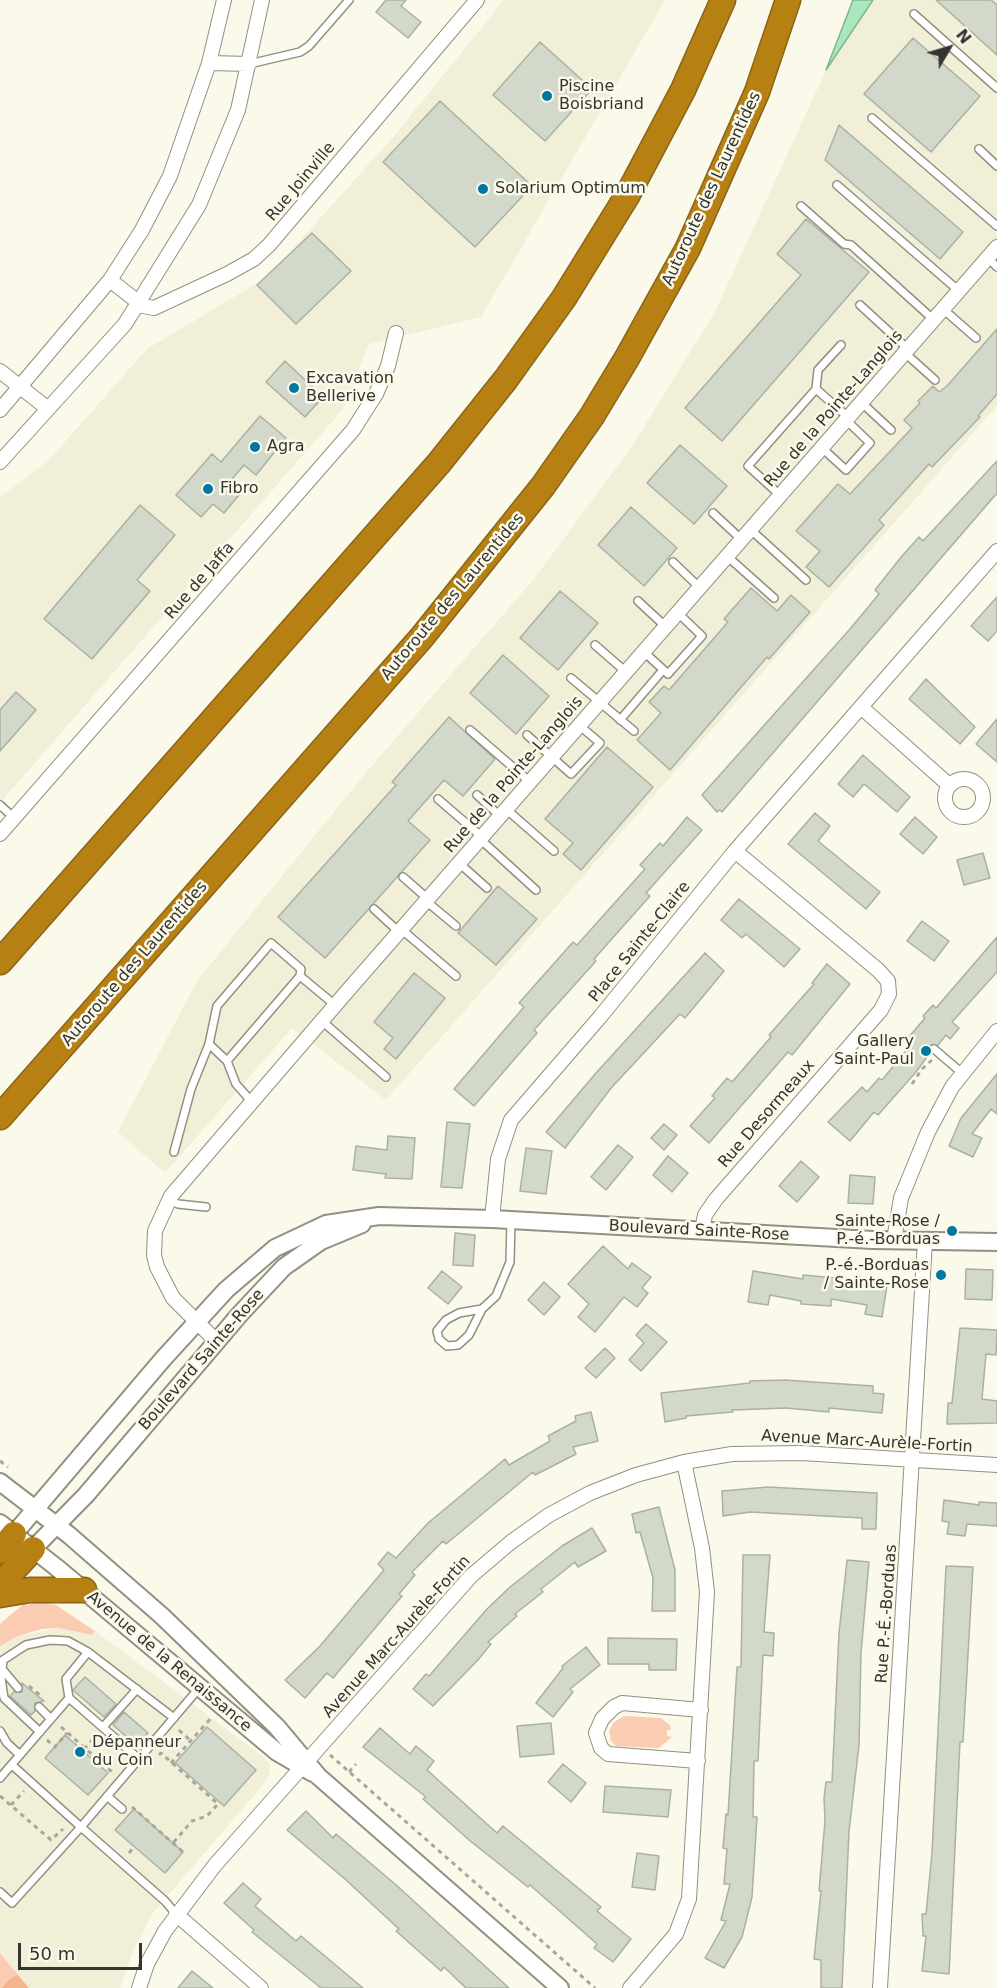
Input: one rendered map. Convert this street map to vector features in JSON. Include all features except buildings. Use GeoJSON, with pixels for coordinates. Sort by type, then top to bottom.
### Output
{"type":"FeatureCollection","features":[{"type":"Feature","properties":{"kind":"highway"},"geometry":{"type":"LineString","coordinates":[[0,962],[440,463],[506,379],[564,298],[627,196],[682,90],[723,0]]}},
{"type":"Feature","properties":{"kind":"highway","name":"Autoroute des Laurentides"},"geometry":{"type":"LineString","coordinates":[[0,1117],[422,637],[507,534],[548,478],[627,358],[688,248],[757,92],[788,0]]}},
{"type":"Feature","properties":{"kind":"highway"},"geometry":{"type":"LineString","coordinates":[[0,1585],[14,1540]]}},
{"type":"Feature","properties":{"kind":"highway"},"geometry":{"type":"LineString","coordinates":[[0,1595],[30,1590],[84,1590]]}},
{"type":"Feature","properties":{"kind":"street"},"geometry":{"type":"LineString","coordinates":[[0,410],[110,280],[142,230],[170,176],[209,63],[224,0]]}},
{"type":"Feature","properties":{"kind":"street"},"geometry":{"type":"LineString","coordinates":[[0,462],[125,324],[174,249],[199,205],[238,110],[262,0]]}},
{"type":"Feature","properties":{"kind":"street","name":"Rue Joinville"},"geometry":{"type":"LineString","coordinates":[[138,303],[154,308],[254,259],[269,245],[477,0]]}},
{"type":"Feature","properties":{"kind":"street"},"geometry":{"type":"LineString","coordinates":[[209,63],[249,63]]}},
{"type":"Feature","properties":{"kind":"street","name":"Rue de la Pointe-Langlois"},"geometry":{"type":"LineString","coordinates":[[217,1342],[167,1288],[154,1255],[155,1231],[170,1200],[400,930],[943,309],[959,291],[992,262],[997,247]]}},
{"type":"Feature","properties":{"kind":"street"},"geometry":{"type":"LineString","coordinates":[[110,280],[138,303]]}},
{"type":"Feature","properties":{"kind":"street","name":"Rue de Jaffa"},"geometry":{"type":"LineString","coordinates":[[0,834],[353,430],[376,394],[388,366],[396,333]]}},
{"type":"Feature","properties":{"kind":"street"},"geometry":{"type":"LineString","coordinates":[[0,371],[47,408]]}},
{"type":"Feature","properties":{"kind":"street","name":"Place Sainte-Claire"},"geometry":{"type":"LineString","coordinates":[[492,1219],[498,1160],[511,1120],[600,1017],[735,851],[995,556]]}},
{"type":"Feature","properties":{"kind":"street"},"geometry":{"type":"LineString","coordinates":[[861,707],[950,785]]}},
{"type":"Feature","properties":{"kind":"street","name":"Rue Desormeaux"},"geometry":{"type":"LineString","coordinates":[[702,1231],[705,1215],[716,1198],[881,1010],[890,994],[888,981],[878,970],[735,851]]}},
{"type":"Feature","properties":{"kind":"street"},"geometry":{"type":"LineString","coordinates":[[894,1240],[898,1210],[906,1181],[943,1102],[962,1072],[997,1031]]}},
{"type":"Feature","properties":{"kind":"street","name":"Boulevard Sainte-Rose"},"geometry":{"type":"LineString","coordinates":[[14,1540],[105,1474],[273,1278],[308,1249],[363,1224],[401,1217]]}},
{"type":"Feature","properties":{"kind":"street","name":"Boulevard Sainte-Rose"},"geometry":{"type":"LineString","coordinates":[[14,1540],[47,1518],[197,1323],[255,1262],[296,1236],[326,1224],[350,1218],[492,1219],[894,1240],[997,1242]]}},
{"type":"Feature","properties":{"kind":"street","name":"Rue P.-É.-Borduas"},"geometry":{"type":"LineString","coordinates":[[880,1988],[925,1241]]}},
{"type":"Feature","properties":{"kind":"street","name":"Avenue Marc-Aurèle-Fortin"},"geometry":{"type":"LineString","coordinates":[[139,1988],[152,1954],[176,1914],[215,1864],[460,1588],[503,1548],[549,1515],[590,1493],[636,1475],[684,1462],[764,1452],[997,1465]]}},
{"type":"Feature","properties":{"kind":"street"},"geometry":{"type":"LineString","coordinates":[[630,1988],[676,1934],[688,1909],[707,1592],[702,1548],[684,1462]]}},
{"type":"Feature","properties":{"kind":"street"},"geometry":{"type":"LineString","coordinates":[[0,1482],[47,1518]]}},
{"type":"Feature","properties":{"kind":"street","name":"Avenue de la Renaissance"},"geometry":{"type":"LineString","coordinates":[[47,1518],[179,1632],[278,1727],[305,1765],[560,1988]]}},
{"type":"Feature","properties":{"kind":"street","name":"Avenue de la Renaissance"},"geometry":{"type":"LineString","coordinates":[[14,1540],[84,1590],[284,1758],[305,1765]]}},
{"type":"Feature","properties":{"kind":"street"},"geometry":{"type":"LineString","coordinates":[[698,1761],[613,1756],[601,1748],[596,1733],[602,1719],[614,1707],[622,1703],[701,1710]]}},
{"type":"Feature","properties":{"kind":"street"},"geometry":{"type":"LineString","coordinates":[[176,1914],[261,1988]]}},
{"type":"Feature","properties":{"kind":"lane"},"geometry":{"type":"LineString","coordinates":[[249,63],[300,52],[309,46],[350,0]]}},
{"type":"Feature","properties":{"kind":"lane"},"geometry":{"type":"LineString","coordinates":[[914,14],[997,88]]}},
{"type":"Feature","properties":{"kind":"lane"},"geometry":{"type":"LineString","coordinates":[[872,118],[997,226]]}},
{"type":"Feature","properties":{"kind":"lane"},"geometry":{"type":"LineString","coordinates":[[979,149],[997,166]]}},
{"type":"Feature","properties":{"kind":"lane"},"geometry":{"type":"LineString","coordinates":[[837,185],[959,291]]}},
{"type":"Feature","properties":{"kind":"lane"},"geometry":{"type":"LineString","coordinates":[[801,206],[844,244],[851,245],[934,320]]}},
{"type":"Feature","properties":{"kind":"lane"},"geometry":{"type":"LineString","coordinates":[[860,305],[935,380]]}},
{"type":"Feature","properties":{"kind":"lane"},"geometry":{"type":"LineString","coordinates":[[943,309],[976,339]]}},
{"type":"Feature","properties":{"kind":"lane"},"geometry":{"type":"LineString","coordinates":[[781,496],[748,466],[816,389],[818,370],[841,345]]}},
{"type":"Feature","properties":{"kind":"lane"},"geometry":{"type":"LineString","coordinates":[[816,389],[870,443],[846,470],[822,448]]}},
{"type":"Feature","properties":{"kind":"lane"},"geometry":{"type":"LineString","coordinates":[[862,403],[891,430]]}},
{"type":"Feature","properties":{"kind":"lane"},"geometry":{"type":"LineString","coordinates":[[713,513],[806,580]]}},
{"type":"Feature","properties":{"kind":"lane"},"geometry":{"type":"LineString","coordinates":[[728,557],[774,597]]}},
{"type":"Feature","properties":{"kind":"lane"},"geometry":{"type":"LineString","coordinates":[[673,562],[700,588]]}},
{"type":"Feature","properties":{"kind":"lane"},"geometry":{"type":"LineString","coordinates":[[638,601],[666,627]]}},
{"type":"Feature","properties":{"kind":"lane"},"geometry":{"type":"LineString","coordinates":[[644,652],[668,674],[702,636],[678,613]]}},
{"type":"Feature","properties":{"kind":"lane"},"geometry":{"type":"LineString","coordinates":[[595,645],[626,672]]}},
{"type":"Feature","properties":{"kind":"lane"},"geometry":{"type":"LineString","coordinates":[[620,720],[663,670]]}},
{"type":"Feature","properties":{"kind":"lane"},"geometry":{"type":"LineString","coordinates":[[572,678],[634,731]]}},
{"type":"Feature","properties":{"kind":"lane"},"geometry":{"type":"LineString","coordinates":[[527,735],[571,774],[600,743],[579,726]]}},
{"type":"Feature","properties":{"kind":"lane"},"geometry":{"type":"LineString","coordinates":[[470,730],[530,782]]}},
{"type":"Feature","properties":{"kind":"lane"},"geometry":{"type":"LineString","coordinates":[[477,795],[554,851]]}},
{"type":"Feature","properties":{"kind":"lane"},"geometry":{"type":"LineString","coordinates":[[438,799],[536,890]]}},
{"type":"Feature","properties":{"kind":"lane"},"geometry":{"type":"LineString","coordinates":[[0,805],[14,818]]}},
{"type":"Feature","properties":{"kind":"lane"},"geometry":{"type":"LineString","coordinates":[[459,863],[487,888]]}},
{"type":"Feature","properties":{"kind":"lane"},"geometry":{"type":"LineString","coordinates":[[403,877],[456,926]]}},
{"type":"Feature","properties":{"kind":"lane"},"geometry":{"type":"LineString","coordinates":[[374,909],[456,976]]}},
{"type":"Feature","properties":{"kind":"lane"},"geometry":{"type":"LineString","coordinates":[[174,1152],[191,1089],[209,1044],[217,1006],[271,943],[301,969],[300,976],[227,1061]]}},
{"type":"Feature","properties":{"kind":"lane"},"geometry":{"type":"LineString","coordinates":[[300,976],[335,1005]]}},
{"type":"Feature","properties":{"kind":"lane"},"geometry":{"type":"LineString","coordinates":[[322,1021],[386,1077]]}},
{"type":"Feature","properties":{"kind":"lane"},"geometry":{"type":"LineString","coordinates":[[209,1044],[227,1061],[236,1084],[252,1102]]}},
{"type":"Feature","properties":{"kind":"lane"},"geometry":{"type":"LineString","coordinates":[[934,1049],[962,1072]]}},
{"type":"Feature","properties":{"kind":"lane"},"geometry":{"type":"LineString","coordinates":[[170,1200],[178,1204],[206,1207]]}},
{"type":"Feature","properties":{"kind":"lane"},"geometry":{"type":"LineString","coordinates":[[482,1309],[459,1313],[446,1320],[437,1331],[439,1339],[447,1346],[458,1345],[469,1335],[482,1309],[496,1296],[507,1271],[510,1220]]}},
{"type":"Feature","properties":{"kind":"lane"},"geometry":{"type":"LineString","coordinates":[[40,1732],[4,1698],[1,1666],[3,1660],[15,1650],[50,1640],[68,1641],[88,1652],[172,1720]]}},
{"type":"Feature","properties":{"kind":"lane"},"geometry":{"type":"LineString","coordinates":[[88,1652],[66,1679],[69,1698],[139,1759]]}},
{"type":"Feature","properties":{"kind":"lane"},"geometry":{"type":"LineString","coordinates":[[1,1666],[18,1688]]}},
{"type":"Feature","properties":{"kind":"lane"},"geometry":{"type":"LineString","coordinates":[[0,1892],[12,1903],[81,1827],[200,1687]]}},
{"type":"Feature","properties":{"kind":"lane"},"geometry":{"type":"LineString","coordinates":[[103,1727],[136,1689]]}},
{"type":"Feature","properties":{"kind":"lane"},"geometry":{"type":"LineString","coordinates":[[0,1778],[69,1698]]}},
{"type":"Feature","properties":{"kind":"lane"},"geometry":{"type":"LineString","coordinates":[[39,1707],[51,1719]]}},
{"type":"Feature","properties":{"kind":"lane"},"geometry":{"type":"LineString","coordinates":[[0,1731],[3,1743],[20,1755]]}},
{"type":"Feature","properties":{"kind":"lane"},"geometry":{"type":"LineString","coordinates":[[12,1765],[165,1901],[176,1914]]}},
{"type":"Feature","properties":{"kind":"lane"},"geometry":{"type":"LineString","coordinates":[[107,1796],[122,1809]]}},
{"type":"Feature","properties":{"kind":"path"},"geometry":{"type":"LineString","coordinates":[[912,1084],[922,1069],[934,1058]]}},
{"type":"Feature","properties":{"kind":"path"},"geometry":{"type":"LineString","coordinates":[[22,1680],[43,1698]]}},
{"type":"Feature","properties":{"kind":"path"},"geometry":{"type":"LineString","coordinates":[[171,1763],[213,1716]]}},
{"type":"Feature","properties":{"kind":"path"},"geometry":{"type":"LineString","coordinates":[[172,1720],[191,1741]]}},
{"type":"Feature","properties":{"kind":"path"},"geometry":{"type":"LineString","coordinates":[[61,1727],[112,1773]]}},
{"type":"Feature","properties":{"kind":"path"},"geometry":{"type":"LineString","coordinates":[[84,1749],[103,1727]]}},
{"type":"Feature","properties":{"kind":"path"},"geometry":{"type":"LineString","coordinates":[[48,1741],[55,1747],[67,1733]]}},
{"type":"Feature","properties":{"kind":"path"},"geometry":{"type":"LineString","coordinates":[[155,1759],[161,1753],[218,1804],[207,1816],[192,1821],[173,1843]]}},
{"type":"Feature","properties":{"kind":"path"},"geometry":{"type":"LineString","coordinates":[[334,1758],[595,1988]]}},
{"type":"Feature","properties":{"kind":"path"},"geometry":{"type":"LineString","coordinates":[[349,1772],[356,1764]]}},
{"type":"Feature","properties":{"kind":"path"},"geometry":{"type":"LineString","coordinates":[[11,1805],[32,1782]]}},
{"type":"Feature","properties":{"kind":"path"},"geometry":{"type":"LineString","coordinates":[[0,1796],[51,1840],[60,1829]]}},
{"type":"Feature","properties":{"kind":"path"},"geometry":{"type":"LineString","coordinates":[[128,1802],[183,1851]]}},
{"type":"Feature","properties":{"kind":"path"},"geometry":{"type":"LineString","coordinates":[[129,1853],[134,1846]]}},
{"type":"Feature","properties":{"kind":"shaded area"},"geometry":{"type":"Polygon","coordinates":[[[504,0],[665,0],[481,317],[369,344],[343,409],[0,803],[0,497],[48,461],[147,349],[276,272],[297,244],[394,136],[504,0]]]}},
{"type":"Feature","properties":{"kind":"shaded area"},"geometry":{"type":"Polygon","coordinates":[[[853,0],[873,0],[826,70],[853,0]]]}},
{"type":"Feature","properties":{"kind":"shaded area"},"geometry":{"type":"Polygon","coordinates":[[[873,0],[997,0],[997,406],[386,1100],[292,1028],[165,1173],[118,1132],[197,981],[363,776],[534,579],[629,451],[715,312],[826,70],[873,0]]]}},
{"type":"Feature","properties":{"kind":"shaded area"},"geometry":{"type":"Polygon","coordinates":[[[26,1602],[26,1605],[40,1602],[56,1605],[95,1631],[92,1635],[59,1628],[42,1629],[18,1636],[0,1646],[0,1624],[26,1602]]]}},
{"type":"Feature","properties":{"kind":"shaded area"},"geometry":{"type":"Polygon","coordinates":[[[59,1628],[92,1635],[95,1631],[265,1758],[270,1766],[270,1773],[262,1786],[152,1914],[134,1949],[120,1988],[29,1988],[0,1953],[0,1646],[18,1636],[59,1628]]]}},
{"type":"Feature","properties":{"kind":"shaded area"},"geometry":{"type":"Polygon","coordinates":[[[624,1716],[661,1718],[670,1725],[671,1730],[667,1730],[667,1736],[672,1737],[659,1748],[616,1746],[611,1741],[609,1731],[614,1722],[624,1716]]]}},
{"type":"Feature","properties":{"kind":"shaded area"},"geometry":{"type":"Polygon","coordinates":[[[0,1953],[18,1975],[1,1988],[0,1988],[0,1953]]]}},
{"type":"Feature","properties":{"kind":"shaded area"},"geometry":{"type":"Polygon","coordinates":[[[18,1975],[29,1988],[1,1988],[10,1979],[18,1975]]]}},
{"type":"Feature","properties":{"kind":"place","name":"Piscine Boisbriand"},"geometry":{"type":"Point","coordinates":[547,96]}},
{"type":"Feature","properties":{"kind":"place","name":"Solarium Optimum"},"geometry":{"type":"Point","coordinates":[483,189]}},
{"type":"Feature","properties":{"kind":"place","name":"Excavation Bellerive"},"geometry":{"type":"Point","coordinates":[294,388]}},
{"type":"Feature","properties":{"kind":"place","name":"Agra"},"geometry":{"type":"Point","coordinates":[255,447]}},
{"type":"Feature","properties":{"kind":"place","name":"Fibro"},"geometry":{"type":"Point","coordinates":[208,489]}},
{"type":"Feature","properties":{"kind":"place","name":"Gallery Saint-Paul"},"geometry":{"type":"Point","coordinates":[926,1051]}},
{"type":"Feature","properties":{"kind":"place","name":"Sainte-Rose / P.-é.-Borduas"},"geometry":{"type":"Point","coordinates":[952,1231]}},
{"type":"Feature","properties":{"kind":"place","name":"P.-é.-Borduas / Sainte-Rose"},"geometry":{"type":"Point","coordinates":[941,1275]}},
{"type":"Feature","properties":{"kind":"place","name":"Dépanneur du Coin"},"geometry":{"type":"Point","coordinates":[80,1752]}}]}
